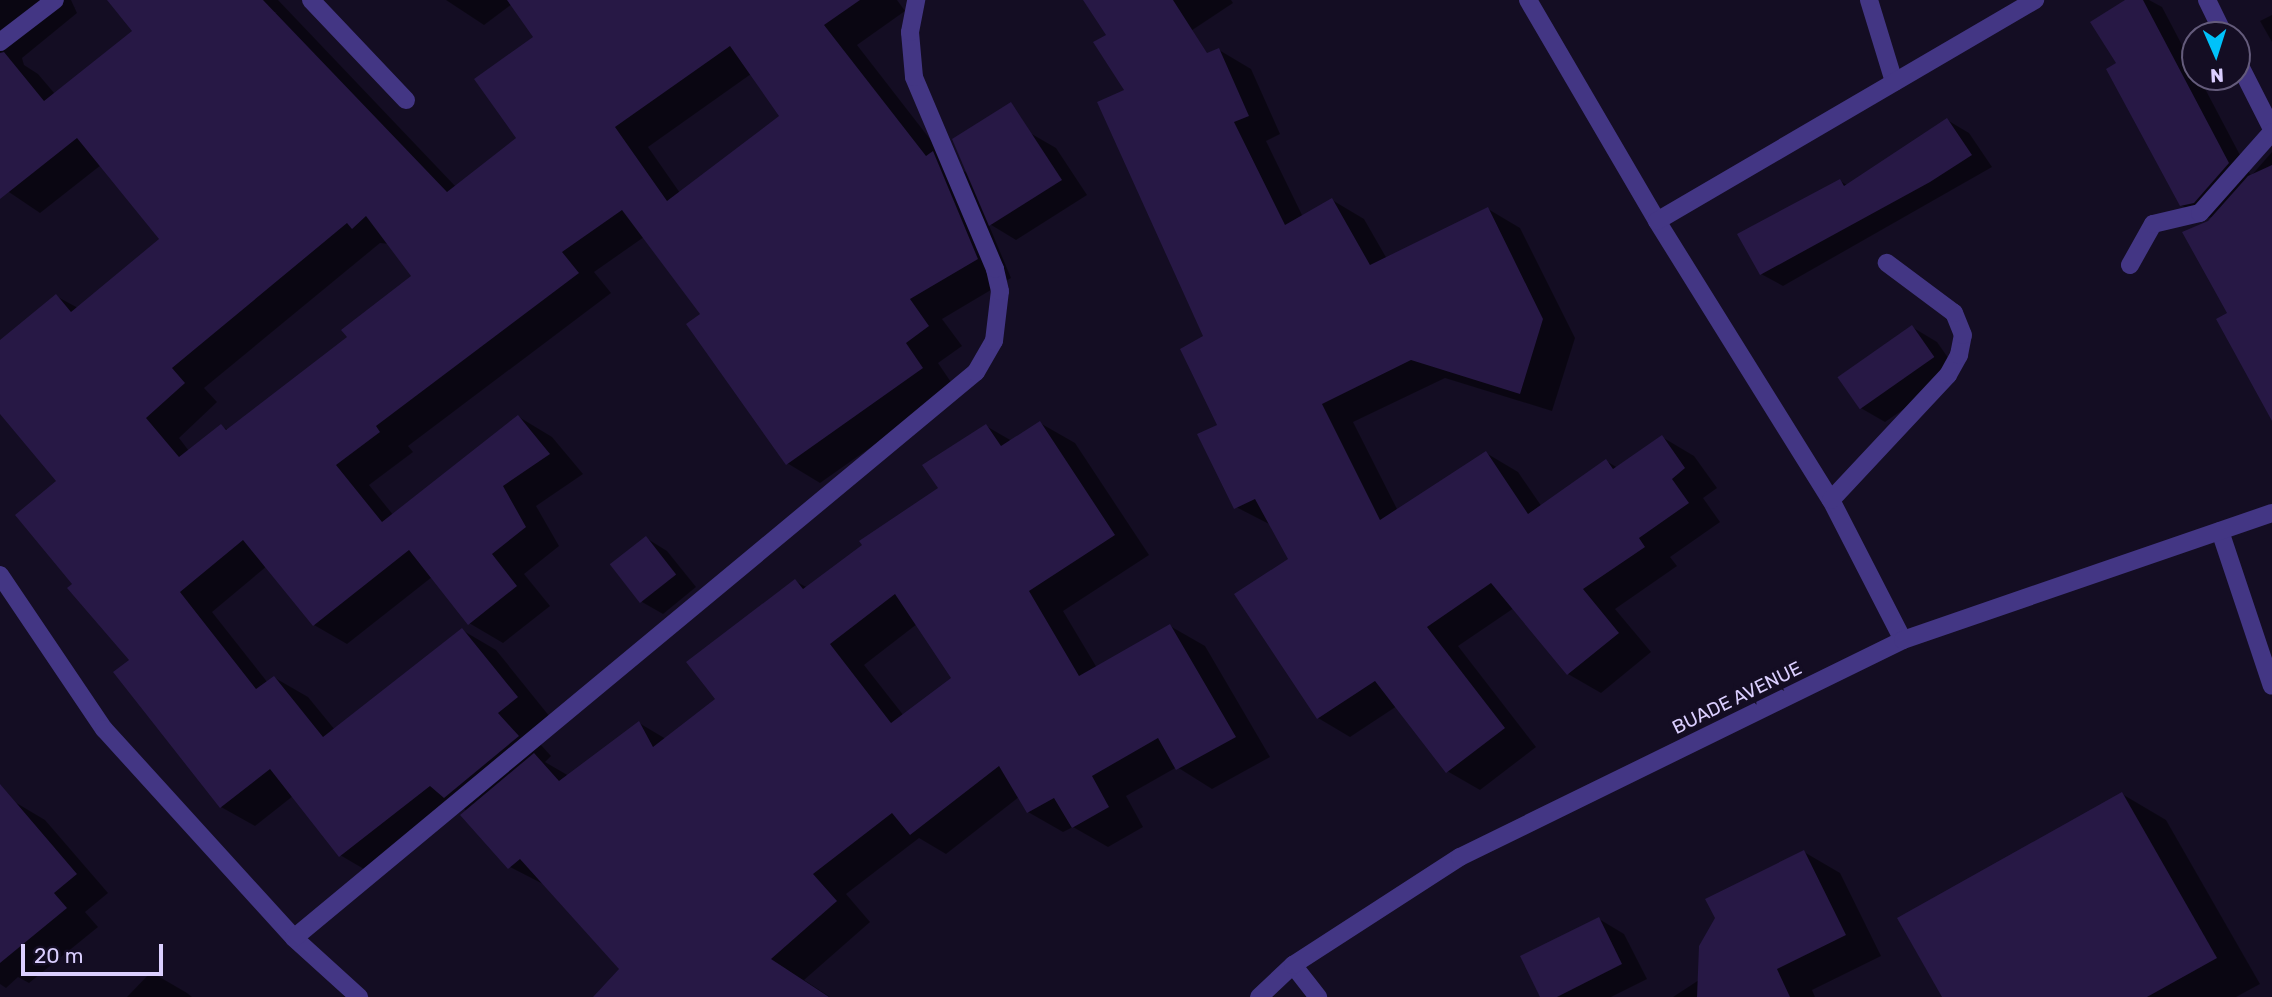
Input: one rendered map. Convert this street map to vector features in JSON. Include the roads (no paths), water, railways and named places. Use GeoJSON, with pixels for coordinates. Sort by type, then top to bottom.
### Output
{"type":"FeatureCollection","features":[{"type":"Feature","properties":{"kind":"street"},"geometry":{"type":"LineString","coordinates":[[0,42],[55,0]]}},
{"type":"Feature","properties":{"kind":"street"},"geometry":{"type":"LineString","coordinates":[[311,0],[406,100]]}},
{"type":"Feature","properties":{"kind":"street"},"geometry":{"type":"LineString","coordinates":[[295,938],[976,372],[1000,321],[1000,291],[995,269],[914,77],[910,32],[916,0]]}},
{"type":"Feature","properties":{"kind":"street"},"geometry":{"type":"LineString","coordinates":[[1528,0],[1657,221],[1831,500],[1903,640]]}},
{"type":"Feature","properties":{"kind":"street"},"geometry":{"type":"LineString","coordinates":[[1869,0],[1894,82]]}},
{"type":"Feature","properties":{"kind":"street"},"geometry":{"type":"LineString","coordinates":[[1657,221],[2035,0]]}},
{"type":"Feature","properties":{"kind":"street"},"geometry":{"type":"LineString","coordinates":[[2207,0],[2217,21]]}},
{"type":"Feature","properties":{"kind":"street"},"geometry":{"type":"LineString","coordinates":[[2130,265],[2153,224],[2200,213],[2272,131],[2251,88]]}},
{"type":"Feature","properties":{"kind":"street"},"geometry":{"type":"LineString","coordinates":[[1831,500],[1948,375],[1959,355],[1963,335],[1954,313],[1886,263]]}},
{"type":"Feature","properties":{"kind":"street","name":"BUADE AVENUE"},"geometry":{"type":"LineString","coordinates":[[1259,997],[1293,965],[1460,857],[1903,640],[2272,513]]}},
{"type":"Feature","properties":{"kind":"street"},"geometry":{"type":"LineString","coordinates":[[2220,531],[2272,686]]}},
{"type":"Feature","properties":{"kind":"street"},"geometry":{"type":"LineString","coordinates":[[0,575],[104,729],[295,938],[359,997]]}},
{"type":"Feature","properties":{"kind":"street"},"geometry":{"type":"LineString","coordinates":[[1293,965],[1318,997]]}}]}
